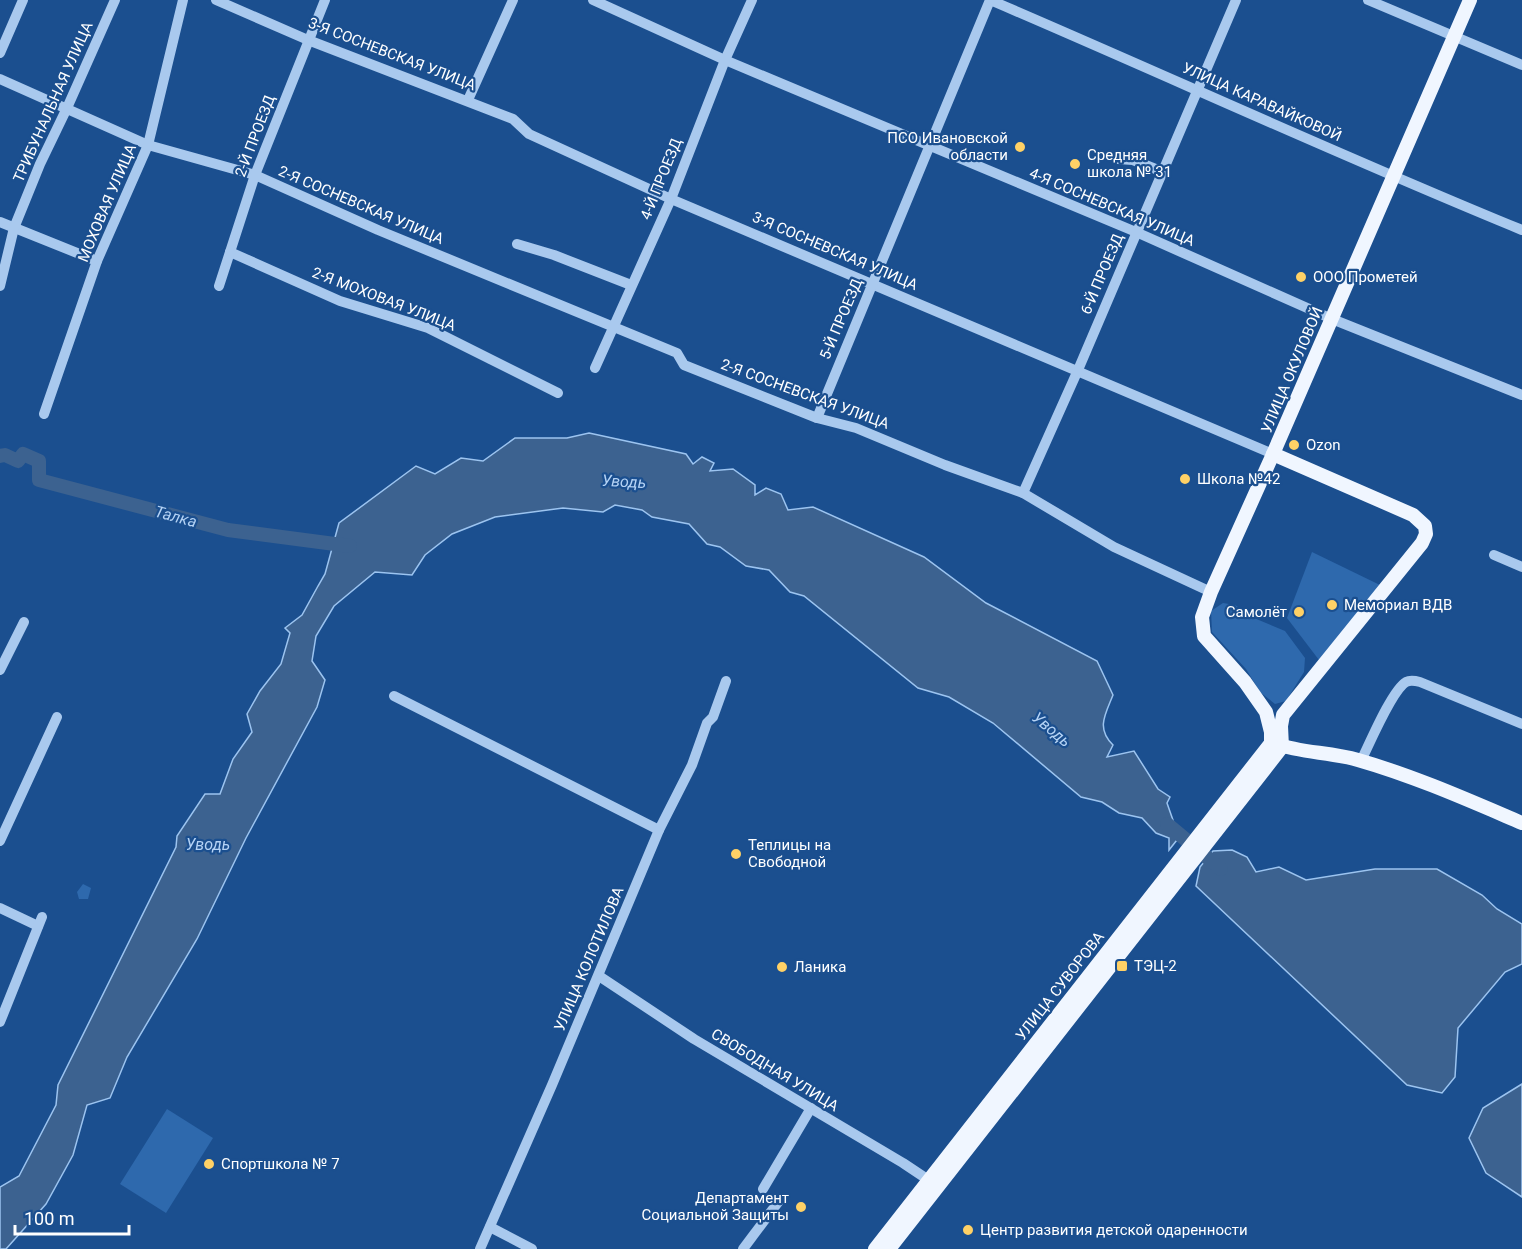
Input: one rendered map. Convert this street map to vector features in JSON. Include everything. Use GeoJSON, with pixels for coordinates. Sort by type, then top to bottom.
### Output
{"type":"FeatureCollection","features":[{"type":"Feature","properties":{"kind":"main road","name":"УЛИЦА ОКУЛОВОЙ"},"geometry":{"type":"LineString","coordinates":[[1277,745],[1262,706],[1245,682],[1204,636],[1202,617],[1470,0]]}},
{"type":"Feature","properties":{"kind":"main road","name":"3-Я СОСНЕВСКАЯ УЛИЦА"},"geometry":{"type":"LineString","coordinates":[[1273,454],[1413,515],[1425,526],[1426,534],[1422,543],[1283,715],[1277,745]]}},
{"type":"Feature","properties":{"kind":"main road"},"geometry":{"type":"LineString","coordinates":[[1277,745],[1361,761],[1443,789],[1522,823]]}},
{"type":"Feature","properties":{"kind":"main road","name":"УЛИЦА СУВОРОВА"},"geometry":{"type":"LineString","coordinates":[[875,1249],[933,1184],[1277,745]]}},
{"type":"Feature","properties":{"kind":"main road","name":"УЛИЦА СУВОРОВА"},"geometry":{"type":"LineString","coordinates":[[889,1249],[933,1184]]}},
{"type":"Feature","properties":{"kind":"street"},"geometry":{"type":"LineString","coordinates":[[0,53],[22,0]]}},
{"type":"Feature","properties":{"kind":"street","name":"ТРИБУНАЛЬНАЯ УЛИЦА"},"geometry":{"type":"LineString","coordinates":[[0,286],[14,228],[40,164],[68,108],[115,0]]}},
{"type":"Feature","properties":{"kind":"street","name":"МОХОВАЯ УЛИЦА"},"geometry":{"type":"LineString","coordinates":[[44,414],[97,261],[148,145],[183,0]]}},
{"type":"Feature","properties":{"kind":"street","name":"3-Я СОСНЕВСКАЯ УЛИЦА"},"geometry":{"type":"LineString","coordinates":[[216,0],[308,40],[513,119],[529,134],[671,199],[1273,454]]}},
{"type":"Feature","properties":{"kind":"street","name":"2-Й ПРОЕЗД"},"geometry":{"type":"LineString","coordinates":[[219,286],[255,175],[325,0]]}},
{"type":"Feature","properties":{"kind":"street"},"geometry":{"type":"LineString","coordinates":[[468,100],[513,0]]}},
{"type":"Feature","properties":{"kind":"street","name":"4-Я СОСНЕВСКАЯ УЛИЦА"},"geometry":{"type":"LineString","coordinates":[[593,0],[725,60],[1136,232],[1332,319],[1522,395]]}},
{"type":"Feature","properties":{"kind":"street","name":"4-Й ПРОЕЗД"},"geometry":{"type":"LineString","coordinates":[[595,368],[671,199],[725,60],[752,0]]}},
{"type":"Feature","properties":{"kind":"street","name":"УЛИЦА КАРАВАЙКОВОЙ"},"geometry":{"type":"LineString","coordinates":[[990,0],[1393,178],[1522,230]]}},
{"type":"Feature","properties":{"kind":"street","name":"5-Й ПРОЕЗД"},"geometry":{"type":"LineString","coordinates":[[817,418],[990,0]]}},
{"type":"Feature","properties":{"kind":"street","name":"6-Й ПРОЕЗД"},"geometry":{"type":"LineString","coordinates":[[1023,493],[1236,0]]}},
{"type":"Feature","properties":{"kind":"street"},"geometry":{"type":"LineString","coordinates":[[1368,0],[1522,65]]}},
{"type":"Feature","properties":{"kind":"street","name":"2-Я СОСНЕВСКАЯ УЛИЦА"},"geometry":{"type":"LineString","coordinates":[[0,79],[148,145],[255,175],[378,230],[677,353],[684,365],[817,418],[856,428],[945,465],[1023,493],[1114,547],[1211,592]]}},
{"type":"Feature","properties":{"kind":"street"},"geometry":{"type":"LineString","coordinates":[[1118,159],[1133,160],[1162,172]]}},
{"type":"Feature","properties":{"kind":"street"},"geometry":{"type":"LineString","coordinates":[[0,222],[97,261]]}},
{"type":"Feature","properties":{"kind":"street"},"geometry":{"type":"LineString","coordinates":[[517,244],[554,255],[631,285]]}},
{"type":"Feature","properties":{"kind":"street","name":"2-Я МОХОВАЯ УЛИЦА"},"geometry":{"type":"LineString","coordinates":[[230,252],[340,301],[428,328],[558,393]]}},
{"type":"Feature","properties":{"kind":"street"},"geometry":{"type":"LineString","coordinates":[[1494,555],[1522,567]]}},
{"type":"Feature","properties":{"kind":"street"},"geometry":{"type":"LineString","coordinates":[[0,670],[24,622]]}},
{"type":"Feature","properties":{"kind":"street"},"geometry":{"type":"LineString","coordinates":[[1361,761],[1386,708],[1405,682],[1412,680],[1522,724]]}},
{"type":"Feature","properties":{"kind":"street","name":"УЛИЦА КОЛОТИЛОВА"},"geometry":{"type":"LineString","coordinates":[[480,1249],[599,976],[659,830],[692,765],[707,723],[713,717],[726,681]]}},
{"type":"Feature","properties":{"kind":"street"},"geometry":{"type":"LineString","coordinates":[[394,696],[659,830]]}},
{"type":"Feature","properties":{"kind":"street"},"geometry":{"type":"LineString","coordinates":[[0,841],[57,717]]}},
{"type":"Feature","properties":{"kind":"street"},"geometry":{"type":"LineString","coordinates":[[0,908],[40,922],[0,1022]]}},
{"type":"Feature","properties":{"kind":"street","name":"СВОБОДНАЯ УЛИЦА"},"geometry":{"type":"LineString","coordinates":[[599,976],[694,1039],[903,1163],[933,1184]]}},
{"type":"Feature","properties":{"kind":"street"},"geometry":{"type":"LineString","coordinates":[[763,1189],[811,1108]]}},
{"type":"Feature","properties":{"kind":"street"},"geometry":{"type":"LineString","coordinates":[[743,1249],[779,1201]]}},
{"type":"Feature","properties":{"kind":"street"},"geometry":{"type":"LineString","coordinates":[[490,1227],[532,1249]]}},
{"type":"Feature","properties":{"kind":"shaded area"},"geometry":{"type":"Polygon","coordinates":[[[1312,552],[1380,585],[1319,660],[1287,618],[1312,552]]]}},
{"type":"Feature","properties":{"kind":"shaded area"},"geometry":{"type":"Polygon","coordinates":[[[1223,603],[1235,605],[1254,618],[1285,631],[1305,658],[1304,672],[1286,701],[1275,704],[1260,692],[1246,669],[1212,632],[1211,611],[1223,603]]]}},
{"type":"Feature","properties":{"kind":"shaded area"},"geometry":{"type":"Polygon","coordinates":[[[83,884],[91,888],[88,899],[79,899],[77,892],[83,884]]]}},
{"type":"Feature","properties":{"kind":"shaded area"},"geometry":{"type":"Polygon","coordinates":[[[167,1109],[213,1138],[166,1213],[120,1184],[167,1109]]]}},
{"type":"Feature","properties":{"kind":"water"},"geometry":{"type":"Polygon","coordinates":[[[589,433],[686,454],[693,464],[702,457],[714,463],[710,471],[733,469],[755,485],[755,495],[766,488],[781,494],[788,510],[813,507],[924,557],[986,603],[1097,661],[1113,695],[1103,727],[1113,745],[1107,757],[1134,751],[1158,789],[1170,797],[1167,803],[1174,823],[1184,831],[1169,850],[1169,838],[1156,833],[1142,818],[1119,813],[1102,802],[1081,797],[993,723],[949,697],[918,688],[804,596],[790,592],[769,570],[746,566],[720,547],[707,544],[689,524],[652,517],[642,510],[615,505],[603,512],[563,508],[495,517],[452,534],[425,555],[412,575],[375,572],[334,606],[316,636],[312,661],[325,680],[317,707],[246,838],[197,939],[127,1057],[110,1098],[87,1105],[73,1155],[46,1204],[6,1249],[0,1249],[0,1187],[19,1176],[56,1105],[58,1085],[176,847],[177,836],[205,794],[220,794],[233,759],[252,732],[247,714],[260,691],[281,664],[290,633],[285,628],[302,615],[325,574],[339,523],[416,466],[435,474],[461,458],[483,461],[515,438],[567,438],[589,433]]]}},
{"type":"Feature","properties":{"kind":"water"},"geometry":{"type":"Polygon","coordinates":[[[1232,850],[1247,857],[1256,872],[1279,867],[1306,880],[1375,869],[1437,869],[1482,895],[1497,909],[1522,924],[1522,964],[1505,972],[1458,1028],[1455,1077],[1442,1093],[1407,1085],[1196,886],[1200,867],[1213,851],[1232,850]]]}},
{"type":"Feature","properties":{"kind":"water"},"geometry":{"type":"Polygon","coordinates":[[[1522,1084],[1522,1197],[1486,1173],[1469,1138],[1483,1108],[1522,1084]]]}},
{"type":"Feature","properties":{"kind":"waterway","name":"Талка"},"geometry":{"type":"LineString","coordinates":[[0,456],[5,455],[18,461],[23,454],[39,461],[39,480],[228,530],[350,546]]}},
{"type":"Feature","properties":{"kind":"waterway","name":"Уводь"},"geometry":{"type":"LineString","coordinates":[[1167,824],[1221,869]]}},
{"type":"Feature","properties":{"kind":"place","name":"ПСО Ивановской области"},"geometry":{"type":"Point","coordinates":[1020,147]}},
{"type":"Feature","properties":{"kind":"place","name":"Средняя школа № 31"},"geometry":{"type":"Point","coordinates":[1075,164]}},
{"type":"Feature","properties":{"kind":"place","name":"ООО Прометей"},"geometry":{"type":"Point","coordinates":[1301,277]}},
{"type":"Feature","properties":{"kind":"place","name":"Ozon"},"geometry":{"type":"Point","coordinates":[1294,445]}},
{"type":"Feature","properties":{"kind":"place","name":"Школа №42"},"geometry":{"type":"Point","coordinates":[1185,479]}},
{"type":"Feature","properties":{"kind":"place","name":"Мемориал ВДВ"},"geometry":{"type":"Point","coordinates":[1332,605]}},
{"type":"Feature","properties":{"kind":"place","name":"Самолёт"},"geometry":{"type":"Point","coordinates":[1299,612]}},
{"type":"Feature","properties":{"kind":"place","name":"Теплицы на Свободной"},"geometry":{"type":"Point","coordinates":[736,854]}},
{"type":"Feature","properties":{"kind":"place","name":"ТЭЦ-2"},"geometry":{"type":"Point","coordinates":[1122,966]}},
{"type":"Feature","properties":{"kind":"place","name":"Ланика"},"geometry":{"type":"Point","coordinates":[782,967]}},
{"type":"Feature","properties":{"kind":"place","name":"Спортшкола № 7"},"geometry":{"type":"Point","coordinates":[209,1164]}},
{"type":"Feature","properties":{"kind":"place","name":"Департамент Социальной Защиты"},"geometry":{"type":"Point","coordinates":[801,1207]}},
{"type":"Feature","properties":{"kind":"place","name":"Центр развития детской одаренности"},"geometry":{"type":"Point","coordinates":[968,1230]}}]}
